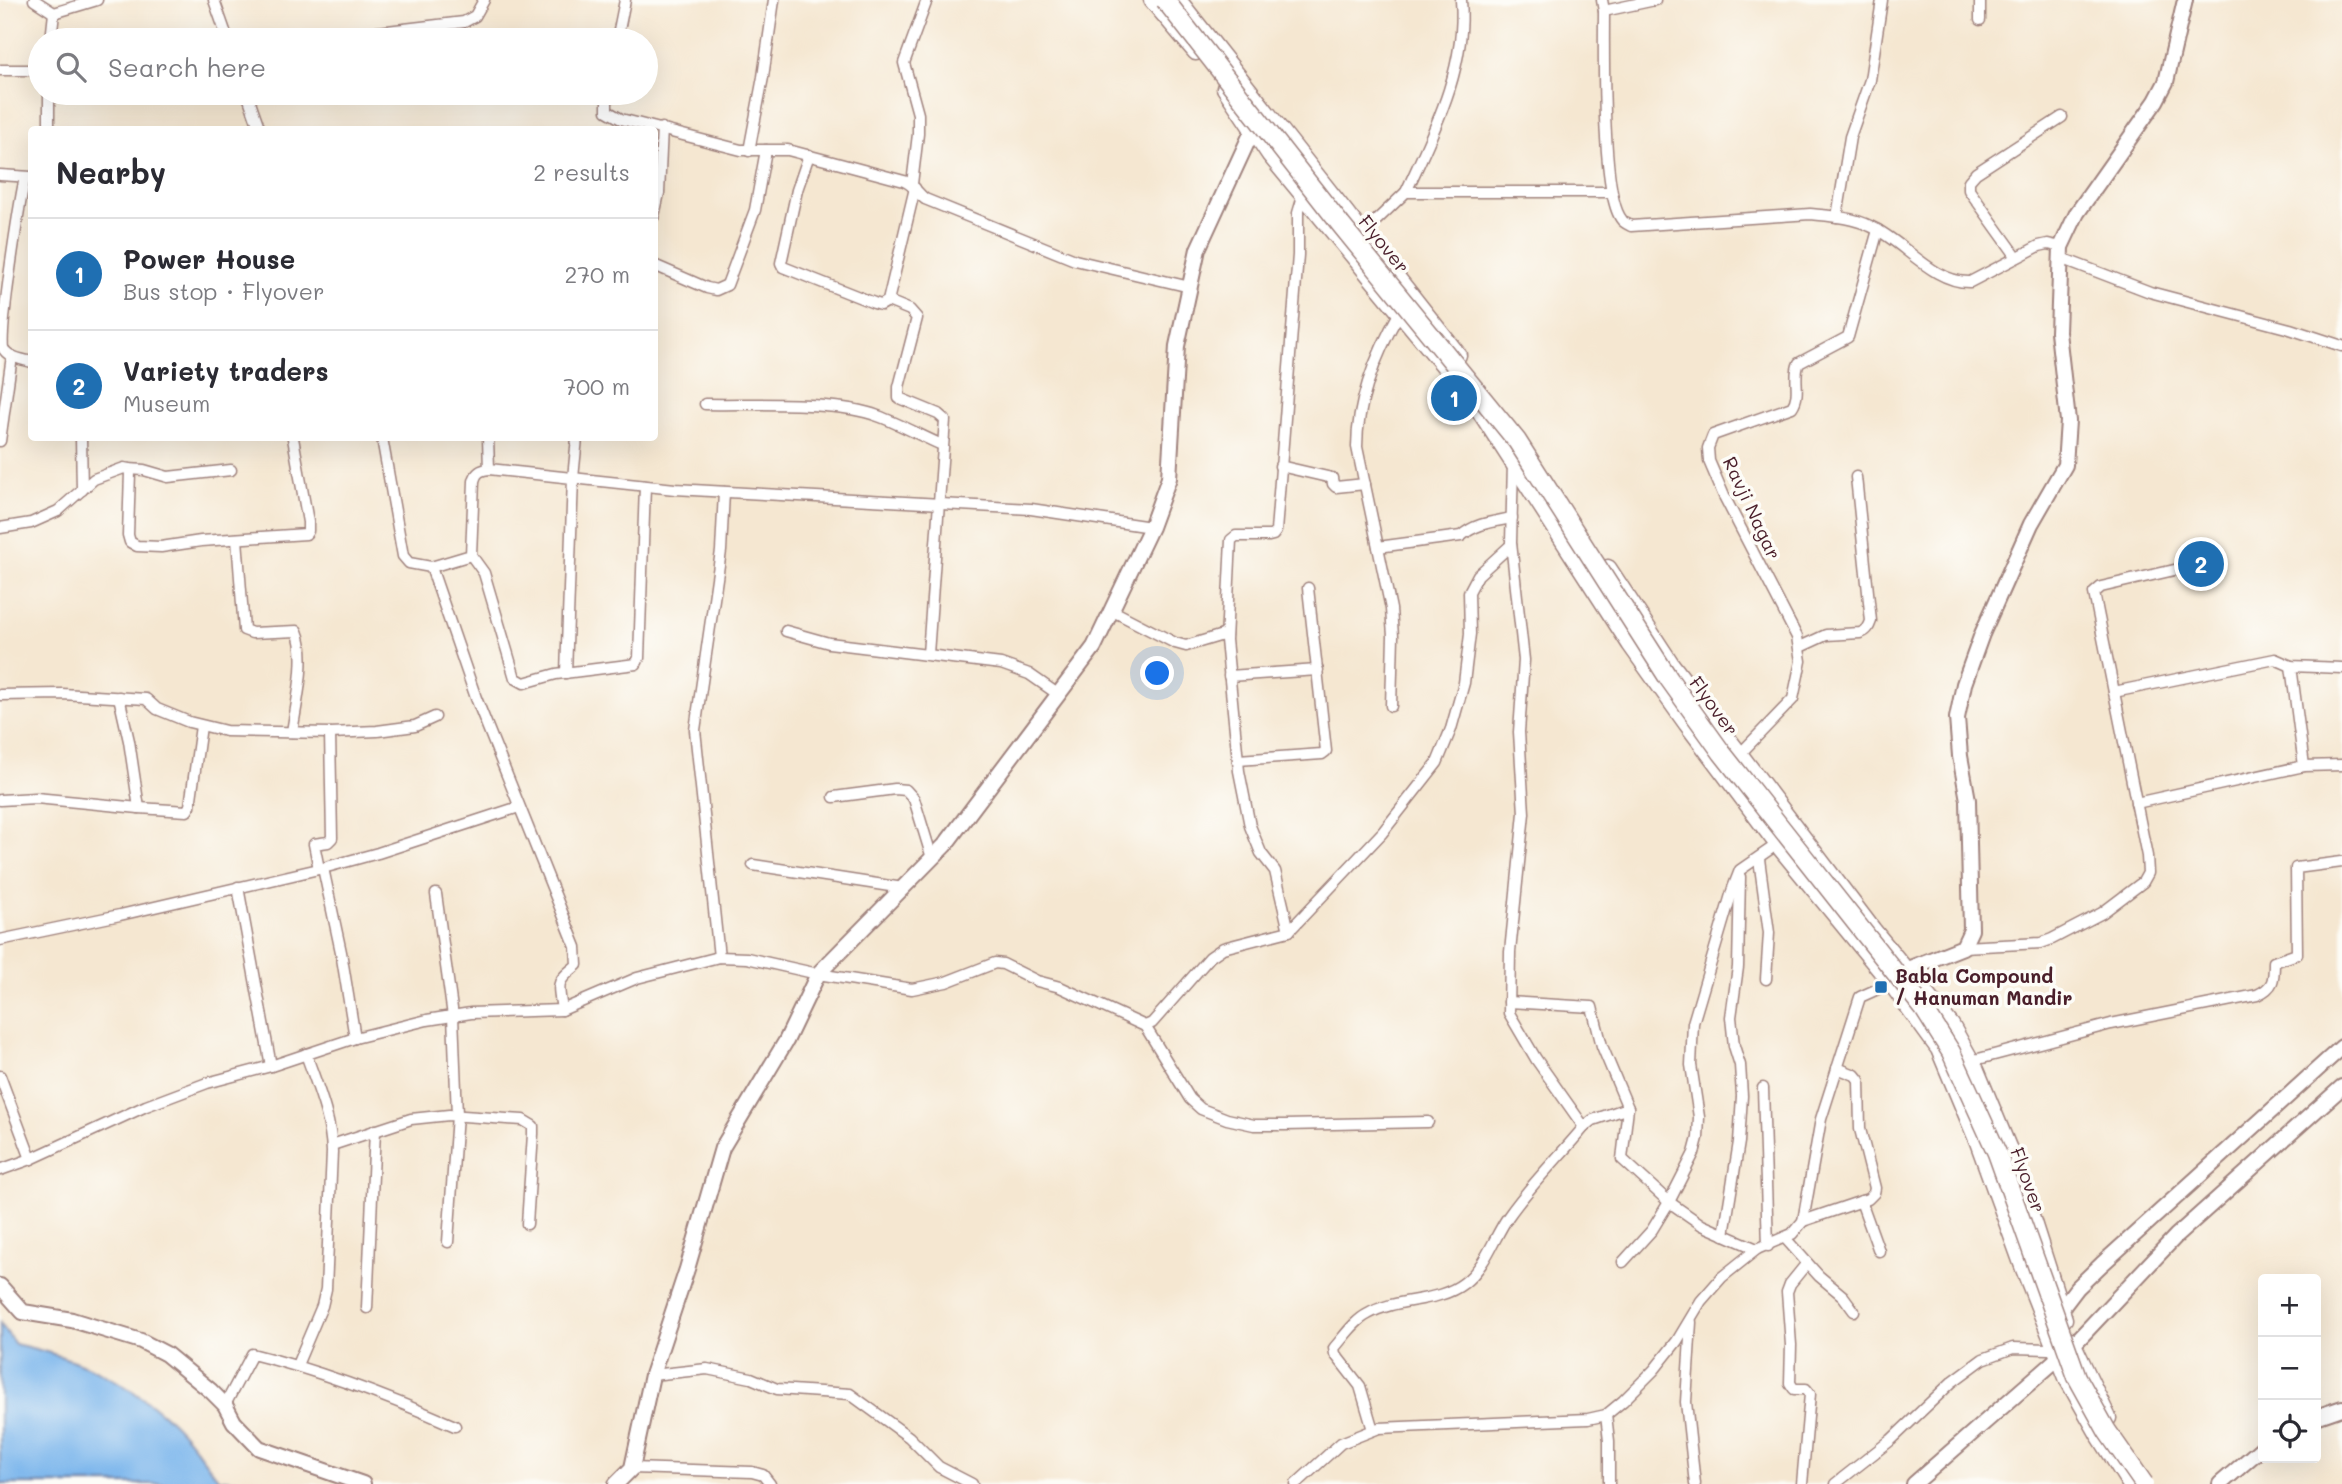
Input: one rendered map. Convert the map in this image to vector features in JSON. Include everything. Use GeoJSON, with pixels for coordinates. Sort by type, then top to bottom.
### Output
{"type":"FeatureCollection","features":[{"type":"Feature","properties":{"kind":"highway","name":"Flyover"},"geometry":{"type":"LineString","coordinates":[[1165,0],[1341,225],[1517,442],[1576,537],[1699,721],[1924,1009],[1951,1052],[1997,1153],[2077,1377],[2107,1432],[2144,1484]]}},
{"type":"Feature","properties":{"kind":"main road"},"geometry":{"type":"LineString","coordinates":[[1152,0],[1216,75],[1270,155],[1474,402],[1630,644],[1778,845],[1891,983],[1939,1049],[1979,1142],[2068,1380],[2106,1432],[2152,1484]]}},
{"type":"Feature","properties":{"kind":"main road"},"geometry":{"type":"LineString","coordinates":[[1178,0],[1529,447],[1671,664],[1796,830],[1951,1025],[1971,1061],[2012,1157],[2072,1342],[2106,1432],[2130,1484]]}},
{"type":"Feature","properties":{"kind":"street"},"geometry":{"type":"LineString","coordinates":[[34,0],[54,13],[97,0]]}},
{"type":"Feature","properties":{"kind":"street"},"geometry":{"type":"LineString","coordinates":[[214,0],[224,28]]}},
{"type":"Feature","properties":{"kind":"street"},"geometry":{"type":"LineString","coordinates":[[413,28],[464,22],[475,16],[484,0]]}},
{"type":"Feature","properties":{"kind":"street"},"geometry":{"type":"LineString","coordinates":[[619,28],[625,0]]}},
{"type":"Feature","properties":{"kind":"street"},"geometry":{"type":"LineString","coordinates":[[749,151],[774,0]]}},
{"type":"Feature","properties":{"kind":"street"},"geometry":{"type":"LineString","coordinates":[[809,155],[781,262],[783,267],[881,305],[888,301],[913,186],[918,134],[918,114],[904,56],[927,0]]}},
{"type":"Feature","properties":{"kind":"street"},"geometry":{"type":"LineString","coordinates":[[1348,249],[1406,192],[1441,111],[1456,65],[1461,35],[1461,0]]}},
{"type":"Feature","properties":{"kind":"street"},"geometry":{"type":"LineString","coordinates":[[1655,0],[1603,5],[1603,96],[1611,192],[1622,221],[1631,226],[1799,215],[1837,217],[1854,220],[1878,230],[1932,269],[1962,282],[1970,282],[2039,246],[2049,244],[2150,292],[2290,329],[2342,346]]}},
{"type":"Feature","properties":{"kind":"street"},"geometry":{"type":"LineString","coordinates":[[1837,217],[1850,137],[1870,80],[1882,0]]}},
{"type":"Feature","properties":{"kind":"street"},"geometry":{"type":"LineString","coordinates":[[1980,0],[1980,20]]}},
{"type":"Feature","properties":{"kind":"street"},"geometry":{"type":"LineString","coordinates":[[1963,947],[1971,930],[1968,800],[1957,718],[1964,684],[1982,634],[2031,524],[2065,465],[2068,421],[2058,332],[2061,252],[2077,213],[2157,101],[2166,82],[2185,0]]}},
{"type":"Feature","properties":{"kind":"street"},"geometry":{"type":"LineString","coordinates":[[52,28],[54,13]]}},
{"type":"Feature","properties":{"kind":"street"},"geometry":{"type":"LineString","coordinates":[[0,70],[28,70]]}},
{"type":"Feature","properties":{"kind":"street"},"geometry":{"type":"LineString","coordinates":[[48,105],[49,126]]}},
{"type":"Feature","properties":{"kind":"street"},"geometry":{"type":"LineString","coordinates":[[252,105],[259,126]]}},
{"type":"Feature","properties":{"kind":"street"},"geometry":{"type":"LineString","coordinates":[[606,105],[612,115],[655,126]]}},
{"type":"Feature","properties":{"kind":"street"},"geometry":{"type":"LineString","coordinates":[[616,1484],[632,1468],[652,1375],[687,1269],[722,1148],[786,1041],[818,974],[953,834],[1094,648],[1113,611],[1151,527],[1169,478],[1177,346],[1198,249],[1264,109]]}},
{"type":"Feature","properties":{"kind":"street"},"geometry":{"type":"LineString","coordinates":[[2017,257],[1969,190],[1969,181],[1976,173],[2062,117]]}},
{"type":"Feature","properties":{"kind":"street"},"geometry":{"type":"LineString","coordinates":[[658,127],[749,151],[778,149],[809,155],[913,186],[925,198],[1075,260],[1190,287]]}},
{"type":"Feature","properties":{"kind":"street"},"geometry":{"type":"LineString","coordinates":[[658,198],[663,128]]}},
{"type":"Feature","properties":{"kind":"street"},"geometry":{"type":"LineString","coordinates":[[658,267],[707,288],[716,290],[727,285],[744,244],[754,210],[766,150]]}},
{"type":"Feature","properties":{"kind":"street"},"geometry":{"type":"LineString","coordinates":[[0,174],[28,177],[2,306],[3,347],[12,356],[28,361]]}},
{"type":"Feature","properties":{"kind":"street"},"geometry":{"type":"LineString","coordinates":[[1289,932],[1275,871],[1261,853],[1250,826],[1238,760],[1226,634],[1230,544],[1236,536],[1273,535],[1276,531],[1298,213],[1303,194],[1316,176]]}},
{"type":"Feature","properties":{"kind":"street"},"geometry":{"type":"LineString","coordinates":[[1406,192],[1611,192]]}},
{"type":"Feature","properties":{"kind":"street","name":"Ravji Nagar"},"geometry":{"type":"LineString","coordinates":[[1800,647],[1724,496],[1709,461],[1707,448],[1713,436],[1720,432],[1792,407],[1797,397],[1796,369],[1799,363],[1848,337],[1878,230]]}},
{"type":"Feature","properties":{"kind":"street"},"geometry":{"type":"LineString","coordinates":[[1391,706],[1392,622],[1357,447],[1357,430],[1374,363],[1411,295]]}},
{"type":"Feature","properties":{"kind":"street"},"geometry":{"type":"LineString","coordinates":[[888,301],[910,310],[916,318],[899,387],[899,398],[943,417],[946,424],[928,654]]}},
{"type":"Feature","properties":{"kind":"street"},"geometry":{"type":"LineString","coordinates":[[0,441],[12,356]]}},
{"type":"Feature","properties":{"kind":"street"},"geometry":{"type":"LineString","coordinates":[[705,404],[851,410],[877,416],[943,445]]}},
{"type":"Feature","properties":{"kind":"street"},"geometry":{"type":"LineString","coordinates":[[81,441],[82,489]]}},
{"type":"Feature","properties":{"kind":"street"},"geometry":{"type":"LineString","coordinates":[[129,469],[128,535],[130,542],[137,546],[161,547],[300,535],[308,531],[293,441]]}},
{"type":"Feature","properties":{"kind":"street"},"geometry":{"type":"LineString","coordinates":[[383,441],[403,556],[410,564],[431,567],[471,555]]}},
{"type":"Feature","properties":{"kind":"street"},"geometry":{"type":"LineString","coordinates":[[488,441],[489,469]]}},
{"type":"Feature","properties":{"kind":"street"},"geometry":{"type":"LineString","coordinates":[[566,673],[573,478],[578,441]]}},
{"type":"Feature","properties":{"kind":"street"},"geometry":{"type":"LineString","coordinates":[[1529,447],[1513,462],[1511,545],[1524,660],[1519,732],[1524,813],[1510,951],[1509,1013],[1536,1059],[1584,1127]]}},
{"type":"Feature","properties":{"kind":"street"},"geometry":{"type":"LineString","coordinates":[[1280,466],[1332,478],[1336,487],[1365,484]]}},
{"type":"Feature","properties":{"kind":"street"},"geometry":{"type":"LineString","coordinates":[[0,528],[31,523],[58,511],[70,503],[88,482],[120,468],[144,470],[168,477],[231,470]]}},
{"type":"Feature","properties":{"kind":"street"},"geometry":{"type":"LineString","coordinates":[[645,486],[643,581],[639,658],[636,664],[566,673],[524,683],[515,678],[484,573],[471,555],[475,475],[480,471],[489,469],[724,492],[1031,509],[1151,527]]}},
{"type":"Feature","properties":{"kind":"street"},"geometry":{"type":"LineString","coordinates":[[1723,772],[1793,698],[1799,677],[1800,647],[1826,635],[1860,634],[1869,627],[1871,621],[1856,477]]}},
{"type":"Feature","properties":{"kind":"street"},"geometry":{"type":"LineString","coordinates":[[719,957],[695,730],[721,551],[724,492]]}},
{"type":"Feature","properties":{"kind":"street"},"geometry":{"type":"LineString","coordinates":[[1378,547],[1461,536],[1470,528],[1512,518]]}},
{"type":"Feature","properties":{"kind":"street"},"geometry":{"type":"LineString","coordinates":[[237,539],[244,630],[251,633],[297,631],[300,639],[301,669],[292,732]]}},
{"type":"Feature","properties":{"kind":"street"},"geometry":{"type":"LineString","coordinates":[[1145,1026],[1153,1023],[1203,965],[1223,948],[1289,932],[1382,833],[1437,762],[1451,729],[1464,683],[1471,634],[1469,592],[1478,575],[1511,545]]}},
{"type":"Feature","properties":{"kind":"street"},"geometry":{"type":"LineString","coordinates":[[1296,1484],[1341,1443],[1373,1430],[1420,1424],[1588,1419],[1606,1415],[1654,1370],[1677,1341],[1701,1301],[1722,1277],[1762,1247],[1792,1234],[1802,1221],[1821,1119],[1860,997],[1891,983],[1905,970],[1963,947],[2041,943],[2102,914],[2143,882],[2149,866],[2094,595],[2101,587],[2213,561]]}},
{"type":"Feature","properties":{"kind":"street"},"geometry":{"type":"LineString","coordinates":[[431,567],[476,698],[576,947],[578,965],[559,980],[562,1010]]}},
{"type":"Feature","properties":{"kind":"street"},"geometry":{"type":"LineString","coordinates":[[1238,760],[1326,751],[1308,588]]}},
{"type":"Feature","properties":{"kind":"street"},"geometry":{"type":"LineString","coordinates":[[1113,611],[1186,646],[1226,634]]}},
{"type":"Feature","properties":{"kind":"street"},"geometry":{"type":"LineString","coordinates":[[786,631],[829,643],[1001,664],[1029,674],[1059,695]]}},
{"type":"Feature","properties":{"kind":"street"},"geometry":{"type":"LineString","coordinates":[[2114,692],[2258,661],[2281,660],[2291,666],[2342,668]]}},
{"type":"Feature","properties":{"kind":"street"},"geometry":{"type":"LineString","coordinates":[[2291,666],[2304,766]]}},
{"type":"Feature","properties":{"kind":"street"},"geometry":{"type":"LineString","coordinates":[[1229,676],[1318,670]]}},
{"type":"Feature","properties":{"kind":"street"},"geometry":{"type":"LineString","coordinates":[[0,695],[62,694],[146,699],[158,709],[201,726],[226,731],[377,731],[415,726],[435,717]]}},
{"type":"Feature","properties":{"kind":"street"},"geometry":{"type":"LineString","coordinates":[[119,697],[130,741],[139,808]]}},
{"type":"Feature","properties":{"kind":"street"},"geometry":{"type":"LineString","coordinates":[[0,800],[46,798],[187,811],[201,726]]}},
{"type":"Feature","properties":{"kind":"street"},"geometry":{"type":"LineString","coordinates":[[330,733],[332,838],[328,842],[314,844],[313,847],[341,952],[355,1038]]}},
{"type":"Feature","properties":{"kind":"street"},"geometry":{"type":"LineString","coordinates":[[2136,803],[2304,766],[2342,765]]}},
{"type":"Feature","properties":{"kind":"street"},"geometry":{"type":"LineString","coordinates":[[834,797],[906,790],[914,799],[932,858]]}},
{"type":"Feature","properties":{"kind":"street"},"geometry":{"type":"LineString","coordinates":[[0,940],[321,869],[519,807]]}},
{"type":"Feature","properties":{"kind":"street"},"geometry":{"type":"LineString","coordinates":[[1623,1262],[1652,1230],[1694,1153],[1699,1117],[1691,1065],[1693,1023],[1740,870],[1796,830]]}},
{"type":"Feature","properties":{"kind":"street"},"geometry":{"type":"LineString","coordinates":[[1759,859],[1769,933],[1766,979]]}},
{"type":"Feature","properties":{"kind":"street"},"geometry":{"type":"LineString","coordinates":[[1971,1061],[2111,1024],[2257,995],[2273,981],[2274,962],[2297,954],[2295,868],[2342,862]]}},
{"type":"Feature","properties":{"kind":"street"},"geometry":{"type":"LineString","coordinates":[[753,865],[903,888]]}},
{"type":"Feature","properties":{"kind":"street"},"geometry":{"type":"LineString","coordinates":[[1724,1235],[1739,1142],[1742,1096],[1740,1065],[1734,1046],[1731,1017],[1738,967],[1740,870]]}},
{"type":"Feature","properties":{"kind":"street"},"geometry":{"type":"LineString","coordinates":[[238,887],[271,1066]]}},
{"type":"Feature","properties":{"kind":"street"},"geometry":{"type":"LineString","coordinates":[[436,894],[453,1016],[457,1115],[448,1242]]}},
{"type":"Feature","properties":{"kind":"street"},"geometry":{"type":"LineString","coordinates":[[0,1170],[31,1159],[146,1106],[207,1083],[271,1066],[355,1038],[453,1016],[562,1010],[637,978],[719,957],[747,958],[818,974],[912,989],[946,982],[995,963],[1003,964],[1024,975],[1060,986],[1145,1026],[1190,1099],[1201,1109],[1227,1119],[1254,1125],[1427,1122]]}},
{"type":"Feature","properties":{"kind":"street"},"geometry":{"type":"LineString","coordinates":[[1509,1002],[1592,1007],[1602,1046],[1628,1108],[1622,1159],[1669,1202],[1702,1224],[1724,1235],[1762,1247]]}},
{"type":"Feature","properties":{"kind":"street"},"geometry":{"type":"LineString","coordinates":[[2061,1309],[2077,1288],[2102,1264],[2342,1047]]}},
{"type":"Feature","properties":{"kind":"street"},"geometry":{"type":"LineString","coordinates":[[298,1365],[322,1306],[326,1289],[332,1145],[325,1109],[306,1054]]}},
{"type":"Feature","properties":{"kind":"street"},"geometry":{"type":"LineString","coordinates":[[1802,1221],[1868,1199],[1874,1193],[1860,1129],[1860,1085],[1857,1076],[1837,1068]]}},
{"type":"Feature","properties":{"kind":"street"},"geometry":{"type":"LineString","coordinates":[[0,1076],[31,1159]]}},
{"type":"Feature","properties":{"kind":"street"},"geometry":{"type":"LineString","coordinates":[[1914,1484],[2056,1351],[2072,1342],[2176,1236],[2342,1087]]}},
{"type":"Feature","properties":{"kind":"street"},"geometry":{"type":"LineString","coordinates":[[1762,1247],[1763,1088]]}},
{"type":"Feature","properties":{"kind":"street"},"geometry":{"type":"LineString","coordinates":[[1373,1430],[1360,1386],[1335,1354],[1334,1348],[1346,1333],[1369,1313],[1389,1305],[1449,1292],[1473,1275],[1485,1260],[1508,1217],[1584,1127],[1592,1120],[1628,1108]]}},
{"type":"Feature","properties":{"kind":"street"},"geometry":{"type":"LineString","coordinates":[[332,1145],[411,1119],[457,1115],[523,1120],[533,1126],[527,1224]]}},
{"type":"Feature","properties":{"kind":"street"},"geometry":{"type":"LineString","coordinates":[[367,1308],[375,1130]]}},
{"type":"Feature","properties":{"kind":"street"},"geometry":{"type":"LineString","coordinates":[[1861,1201],[1879,1251]]}},
{"type":"Feature","properties":{"kind":"street"},"geometry":{"type":"LineString","coordinates":[[1785,1238],[1819,1276],[1843,1296],[1854,1311]]}},
{"type":"Feature","properties":{"kind":"street"},"geometry":{"type":"LineString","coordinates":[[1802,1484],[1810,1394],[1806,1389],[1794,1389],[1790,1383],[1791,1345],[1787,1292],[1807,1263]]}},
{"type":"Feature","properties":{"kind":"street"},"geometry":{"type":"LineString","coordinates":[[0,1286],[23,1312],[72,1320],[141,1341],[158,1350],[191,1372],[225,1405],[234,1422],[259,1448],[363,1484]]}},
{"type":"Feature","properties":{"kind":"street"},"geometry":{"type":"LineString","coordinates":[[1691,1318],[1686,1402],[1695,1484]]}},
{"type":"Feature","properties":{"kind":"street"},"geometry":{"type":"LineString","coordinates":[[1835,1484],[1891,1440],[1952,1382],[1983,1359],[2013,1348],[2056,1351]]}},
{"type":"Feature","properties":{"kind":"street"},"geometry":{"type":"LineString","coordinates":[[225,1405],[252,1354],[298,1365],[455,1426]]}},
{"type":"Feature","properties":{"kind":"street"},"geometry":{"type":"LineString","coordinates":[[652,1375],[707,1369],[751,1378],[777,1389],[849,1394],[909,1437],[939,1467],[972,1484]]}},
{"type":"Feature","properties":{"kind":"street"},"geometry":{"type":"LineString","coordinates":[[2321,1415],[2342,1408]]}},
{"type":"Feature","properties":{"kind":"street"},"geometry":{"type":"LineString","coordinates":[[1606,1415],[1609,1484]]}},
{"type":"Feature","properties":{"kind":"street"},"geometry":{"type":"LineString","coordinates":[[2220,1484],[2258,1451]]}},
{"type":"Feature","properties":{"kind":"street"},"geometry":{"type":"LineString","coordinates":[[632,1468],[752,1472],[763,1475],[770,1484]]}},
{"type":"Feature","properties":{"kind":"water"},"geometry":{"type":"Polygon","coordinates":[[[0,1323],[15,1344],[79,1363],[134,1392],[177,1427],[219,1479],[280,1484],[0,1484],[0,1323]]]}},
{"type":"Feature","properties":{"kind":"place","name":"Power House"},"geometry":{"type":"Point","coordinates":[1454,398]}},
{"type":"Feature","properties":{"kind":"place","name":"Variety traders"},"geometry":{"type":"Point","coordinates":[2201,564]}},
{"type":"Feature","properties":{"kind":"place","name":"Babla Compound / Hanuman Mandir"},"geometry":{"type":"Point","coordinates":[1881,987]}}]}
